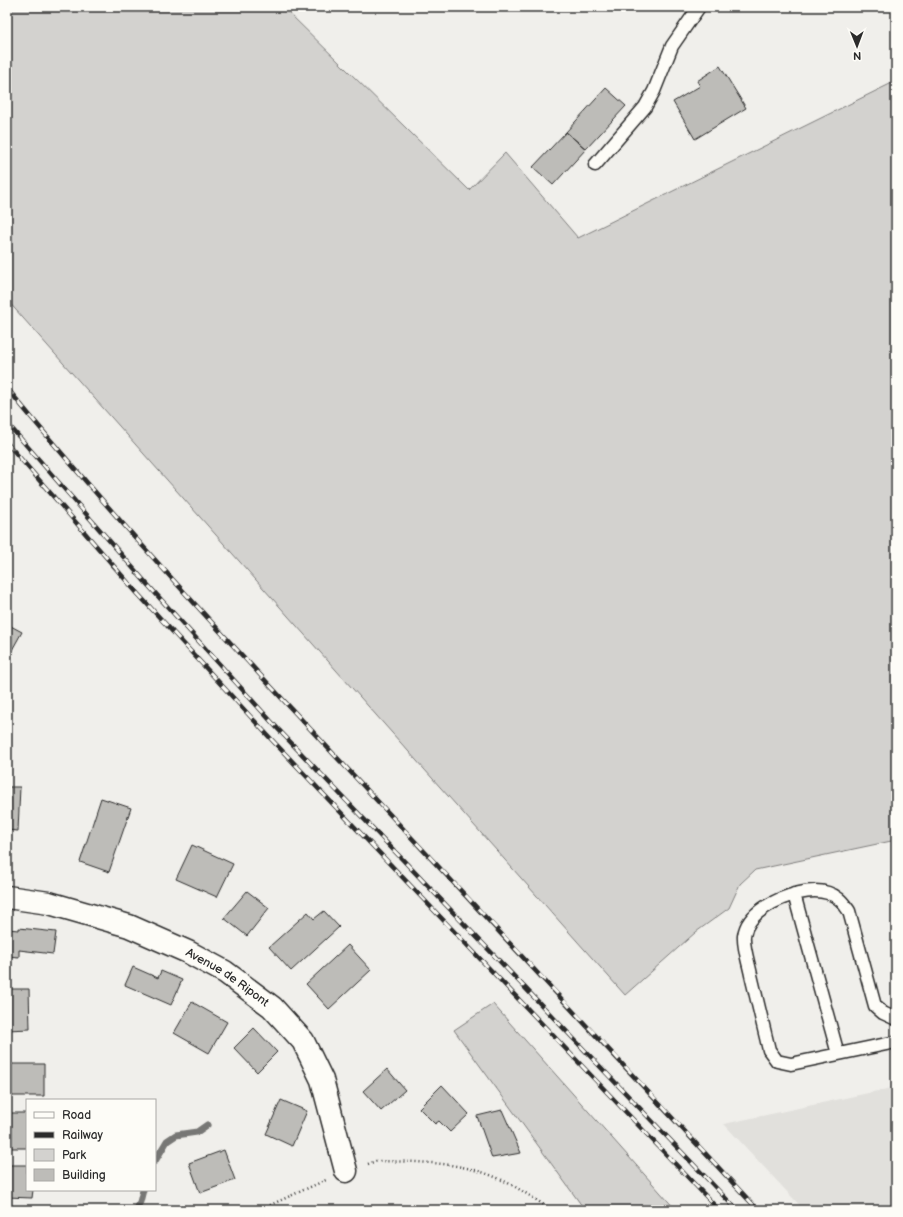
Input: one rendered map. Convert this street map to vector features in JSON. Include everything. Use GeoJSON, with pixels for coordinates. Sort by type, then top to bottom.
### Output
{"type":"FeatureCollection","features":[{"type":"Feature","properties":{"kind":"street","name":"Avenue de Ripont"},"geometry":{"type":"LineString","coordinates":[[7,897],[49,903],[129,926],[188,952],[225,972],[272,1007],[304,1041],[322,1080],[346,1171]]}},
{"type":"Feature","properties":{"kind":"lane"},"geometry":{"type":"LineString","coordinates":[[595,165],[645,107],[654,91],[672,46],[699,7]]}},
{"type":"Feature","properties":{"kind":"lane"},"geometry":{"type":"LineString","coordinates":[[896,1019],[883,1013],[875,1006],[849,911],[840,899],[826,892],[808,891],[794,894],[779,899],[763,909],[750,921],[744,936],[747,956],[769,1050],[777,1061],[791,1064],[896,1042]]}},
{"type":"Feature","properties":{"kind":"lane"},"geometry":{"type":"LineString","coordinates":[[794,894],[838,1054]]}},
{"type":"Feature","properties":{"kind":"path"},"geometry":{"type":"LineString","coordinates":[[259,1210],[346,1171],[376,1161],[441,1163],[473,1169],[502,1180],[552,1210]]}},
{"type":"Feature","properties":{"kind":"shaded area"},"geometry":{"type":"Polygon","coordinates":[[[896,1087],[896,1210],[804,1210],[724,1124],[896,1087]]]}},
{"type":"Feature","properties":{"kind":"green space"},"geometry":{"type":"Polygon","coordinates":[[[7,7],[283,7],[469,190],[505,153],[578,238],[896,81],[896,840],[755,870],[740,884],[729,908],[696,932],[625,995],[7,300],[7,7]]]}},
{"type":"Feature","properties":{"kind":"green space"},"geometry":{"type":"Polygon","coordinates":[[[493,1004],[676,1210],[585,1210],[454,1030],[493,1004]]]}},
{"type":"Feature","properties":{"kind":"building"},"geometry":{"type":"Polygon","coordinates":[[[720,66],[746,108],[695,139],[673,102],[700,86],[697,81],[720,66]]]}},
{"type":"Feature","properties":{"kind":"building"},"geometry":{"type":"Polygon","coordinates":[[[606,88],[626,106],[586,149],[566,132],[606,88]]]}},
{"type":"Feature","properties":{"kind":"building"},"geometry":{"type":"Polygon","coordinates":[[[566,132],[586,149],[553,185],[533,167],[566,132]]]}},
{"type":"Feature","properties":{"kind":"building"},"geometry":{"type":"Polygon","coordinates":[[[7,624],[22,632],[7,659],[7,624]]]}},
{"type":"Feature","properties":{"kind":"building"},"geometry":{"type":"Polygon","coordinates":[[[7,787],[20,787],[18,831],[7,830],[7,787]]]}},
{"type":"Feature","properties":{"kind":"building"},"geometry":{"type":"Polygon","coordinates":[[[101,798],[131,808],[109,872],[80,862],[101,798]]]}},
{"type":"Feature","properties":{"kind":"building"},"geometry":{"type":"Polygon","coordinates":[[[192,845],[233,864],[217,897],[176,879],[192,845]]]}},
{"type":"Feature","properties":{"kind":"building"},"geometry":{"type":"Polygon","coordinates":[[[247,891],[269,908],[247,936],[224,918],[247,891]]]}},
{"type":"Feature","properties":{"kind":"building"},"geometry":{"type":"Polygon","coordinates":[[[324,911],[339,927],[291,971],[269,947],[308,912],[314,919],[324,911]]]}},
{"type":"Feature","properties":{"kind":"building"},"geometry":{"type":"Polygon","coordinates":[[[19,928],[56,932],[53,954],[19,950],[19,957],[7,956],[7,929],[19,930],[19,928]]]}},
{"type":"Feature","properties":{"kind":"building"},"geometry":{"type":"Polygon","coordinates":[[[348,945],[371,970],[329,1009],[306,984],[348,945]]]}},
{"type":"Feature","properties":{"kind":"building"},"geometry":{"type":"Polygon","coordinates":[[[133,967],[158,978],[161,971],[182,980],[171,1005],[125,985],[133,967]]]}},
{"type":"Feature","properties":{"kind":"building"},"geometry":{"type":"Polygon","coordinates":[[[7,989],[29,989],[30,1029],[7,1030],[7,989]]]}},
{"type":"Feature","properties":{"kind":"building"},"geometry":{"type":"Polygon","coordinates":[[[192,1002],[227,1022],[209,1053],[174,1033],[192,1002]]]}},
{"type":"Feature","properties":{"kind":"building"},"geometry":{"type":"Polygon","coordinates":[[[254,1028],[277,1052],[257,1072],[234,1048],[254,1028]]]}},
{"type":"Feature","properties":{"kind":"building"},"geometry":{"type":"Polygon","coordinates":[[[7,1064],[44,1064],[44,1096],[7,1096],[7,1064]]]}},
{"type":"Feature","properties":{"kind":"building"},"geometry":{"type":"Polygon","coordinates":[[[387,1069],[405,1090],[381,1111],[363,1091],[387,1069]]]}},
{"type":"Feature","properties":{"kind":"building"},"geometry":{"type":"Polygon","coordinates":[[[442,1085],[469,1114],[450,1132],[439,1121],[435,1124],[419,1108],[442,1085]]]}},
{"type":"Feature","properties":{"kind":"building"},"geometry":{"type":"Polygon","coordinates":[[[281,1100],[307,1111],[292,1146],[266,1134],[281,1100]]]}},
{"type":"Feature","properties":{"kind":"building"},"geometry":{"type":"Polygon","coordinates":[[[502,1110],[521,1153],[492,1158],[477,1116],[502,1110]]]}},
{"type":"Feature","properties":{"kind":"building"},"geometry":{"type":"Polygon","coordinates":[[[7,1113],[26,1113],[26,1148],[7,1148],[7,1113]]]}},
{"type":"Feature","properties":{"kind":"building"},"geometry":{"type":"Polygon","coordinates":[[[224,1150],[235,1180],[200,1193],[189,1163],[224,1150]]]}},
{"type":"Feature","properties":{"kind":"building"},"geometry":{"type":"Polygon","coordinates":[[[7,1165],[26,1165],[26,1191],[33,1191],[32,1198],[7,1197],[7,1165]]]}},
{"type":"Feature","properties":{"kind":"waterway"},"geometry":{"type":"LineString","coordinates":[[156,1159],[167,1141],[176,1135],[197,1132],[207,1125]]}},
{"type":"Feature","properties":{"kind":"waterway"},"geometry":{"type":"LineString","coordinates":[[135,1210],[140,1202],[143,1191]]}},
{"type":"Feature","properties":{"kind":"railway"},"geometry":{"type":"LineString","coordinates":[[7,388],[95,492],[231,643],[758,1210]]}},
{"type":"Feature","properties":{"kind":"railway"},"geometry":{"type":"LineString","coordinates":[[7,423],[147,584],[278,729],[737,1210]]}},
{"type":"Feature","properties":{"kind":"railway"},"geometry":{"type":"LineString","coordinates":[[7,443],[138,594],[272,740],[719,1210]]}}]}
